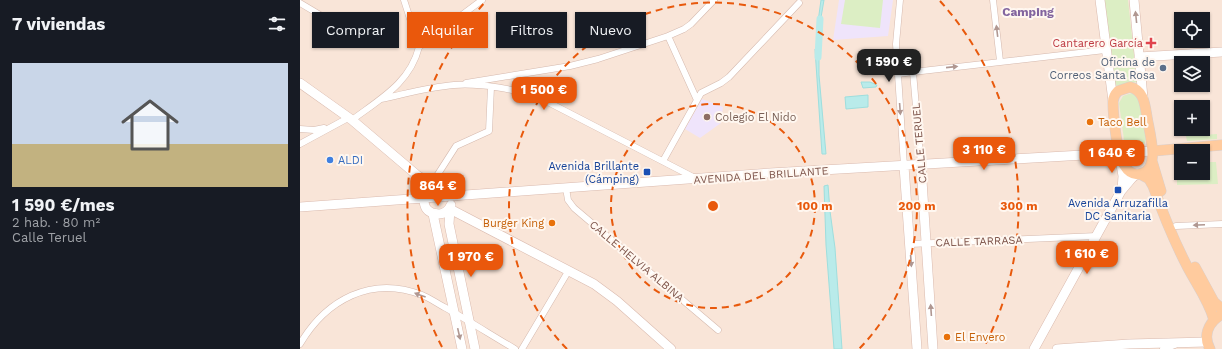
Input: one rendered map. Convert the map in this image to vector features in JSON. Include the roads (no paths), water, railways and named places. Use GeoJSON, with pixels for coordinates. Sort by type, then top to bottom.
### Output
{"type":"FeatureCollection","features":[{"type":"Feature","properties":{"kind":"main road"},"geometry":{"type":"LineString","coordinates":[[1100,0],[1105,50],[1123,176],[1121,191]]}},
{"type":"Feature","properties":{"kind":"main road"},"geometry":{"type":"LineString","coordinates":[[1034,349],[1121,191],[1132,178],[1147,170],[1152,161],[1153,151],[1143,98],[1134,0]]}},
{"type":"Feature","properties":{"kind":"main road"},"geometry":{"type":"LineString","coordinates":[[1139,57],[1222,52]]}},
{"type":"Feature","properties":{"kind":"main road"},"geometry":{"type":"LineString","coordinates":[[300,83],[350,119],[418,176],[439,191],[452,196],[449,224],[475,349]]}},
{"type":"Feature","properties":{"kind":"main road"},"geometry":{"type":"LineString","coordinates":[[1113,100],[1118,91],[1124,88],[1136,90],[1143,98]]}},
{"type":"Feature","properties":{"kind":"main road","name":"AVENIDA DEL BRILLANTE"},"geometry":{"type":"LineString","coordinates":[[300,207],[696,179],[921,165],[1119,155],[1222,145]]}},
{"type":"Feature","properties":{"kind":"main road"},"geometry":{"type":"LineString","coordinates":[[1057,349],[1180,344],[1209,346],[1208,330],[1218,317],[1209,305],[1189,269],[1172,234],[1153,186],[1148,179],[1128,170],[1119,155]]}},
{"type":"Feature","properties":{"kind":"main road"},"geometry":{"type":"LineString","coordinates":[[1152,161],[1167,206],[1193,264],[1214,302],[1222,309]]}},
{"type":"Feature","properties":{"kind":"main road","name":"CALLE TERUEL"},"geometry":{"type":"LineString","coordinates":[[921,165],[933,349]]}},
{"type":"Feature","properties":{"kind":"main road","name":"CALLE TERUEL"},"geometry":{"type":"LineString","coordinates":[[904,166],[917,349]]}},
{"type":"Feature","properties":{"kind":"main road"},"geometry":{"type":"LineString","coordinates":[[418,176],[422,189],[424,205],[428,210],[433,214],[442,214],[450,209]]}},
{"type":"Feature","properties":{"kind":"main road"},"geometry":{"type":"LineString","coordinates":[[450,209],[594,284],[610,295],[671,349]]}},
{"type":"Feature","properties":{"kind":"main road"},"geometry":{"type":"LineString","coordinates":[[433,214],[462,349]]}},
{"type":"Feature","properties":{"kind":"street"},"geometry":{"type":"LineString","coordinates":[[404,0],[408,12]]}},
{"type":"Feature","properties":{"kind":"street"},"geometry":{"type":"LineString","coordinates":[[466,12],[482,0]]}},
{"type":"Feature","properties":{"kind":"street"},"geometry":{"type":"LineString","coordinates":[[381,99],[585,63],[668,36],[684,29],[691,24],[714,0]]}},
{"type":"Feature","properties":{"kind":"street","name":"CALLE TERUEL"},"geometry":{"type":"LineString","coordinates":[[900,0],[896,44],[904,166]]}},
{"type":"Feature","properties":{"kind":"street"},"geometry":{"type":"LineString","coordinates":[[993,0],[1000,61]]}},
{"type":"Feature","properties":{"kind":"street"},"geometry":{"type":"LineString","coordinates":[[300,3],[315,12]]}},
{"type":"Feature","properties":{"kind":"street"},"geometry":{"type":"LineString","coordinates":[[663,161],[701,93],[721,83],[729,77],[799,3]]}},
{"type":"Feature","properties":{"kind":"street"},"geometry":{"type":"LineString","coordinates":[[668,36],[697,100]]}},
{"type":"Feature","properties":{"kind":"street"},"geometry":{"type":"LineString","coordinates":[[300,144],[329,128],[350,119],[398,86],[414,63],[420,48]]}},
{"type":"Feature","properties":{"kind":"street"},"geometry":{"type":"LineString","coordinates":[[898,74],[1105,50]]}},
{"type":"Feature","properties":{"kind":"street","name":"CALLE TERUEL"},"geometry":{"type":"LineString","coordinates":[[913,72],[921,165]]}},
{"type":"Feature","properties":{"kind":"street"},"geometry":{"type":"LineString","coordinates":[[505,76],[506,89]]}},
{"type":"Feature","properties":{"kind":"street"},"geometry":{"type":"LineString","coordinates":[[455,85],[506,89],[542,99],[696,179]]}},
{"type":"Feature","properties":{"kind":"street"},"geometry":{"type":"LineString","coordinates":[[431,185],[456,146],[489,131],[491,87]]}},
{"type":"Feature","properties":{"kind":"street"},"geometry":{"type":"LineString","coordinates":[[300,129],[314,130],[329,128]]}},
{"type":"Feature","properties":{"kind":"street","name":"CALLE HELVIA ALBINA"},"geometry":{"type":"LineString","coordinates":[[566,188],[568,200],[574,208],[718,330]]}},
{"type":"Feature","properties":{"kind":"street"},"geometry":{"type":"LineString","coordinates":[[1176,226],[1222,224]]}},
{"type":"Feature","properties":{"kind":"street","name":"CALLE TARRASA"},"geometry":{"type":"LineString","coordinates":[[910,244],[1097,236]]}},
{"type":"Feature","properties":{"kind":"street"},"geometry":{"type":"LineString","coordinates":[[522,349],[569,270]]}},
{"type":"Feature","properties":{"kind":"street"},"geometry":{"type":"LineString","coordinates":[[300,344],[306,333],[319,317],[333,305],[355,293],[382,288],[411,291],[422,295],[454,312],[515,349]]}},
{"type":"Feature","properties":{"kind":"street"},"geometry":{"type":"LineString","coordinates":[[1163,349],[1180,344]]}},
{"type":"Feature","properties":{"kind":"water"},"geometry":{"type":"Polygon","coordinates":[[[821,0],[824,0],[819,29],[817,29],[821,0]]]}},
{"type":"Feature","properties":{"kind":"water"},"geometry":{"type":"Polygon","coordinates":[[[815,49],[819,49],[819,75],[826,154],[822,154],[815,49]]]}},
{"type":"Feature","properties":{"kind":"water"},"geometry":{"type":"Polygon","coordinates":[[[861,82],[870,82],[877,85],[876,87],[863,88],[861,82]]]}},
{"type":"Feature","properties":{"kind":"water"},"geometry":{"type":"Polygon","coordinates":[[[868,95],[868,107],[846,109],[845,97],[868,95]]]}},
{"type":"Feature","properties":{"kind":"water"},"geometry":{"type":"Polygon","coordinates":[[[828,185],[835,248],[842,349],[834,349],[826,245],[824,186],[828,185]]]}},
{"type":"Feature","properties":{"kind":"waterway"},"geometry":{"type":"LineString","coordinates":[[818,57],[820,19]]}},
{"type":"Feature","properties":{"kind":"place","name":"Cantarero García"},"geometry":{"type":"Point","coordinates":[1151,43]}},
{"type":"Feature","properties":{"kind":"place","name":"Oficina de Correos Santa Rosa"},"geometry":{"type":"Point","coordinates":[1163,68]}},
{"type":"Feature","properties":{"kind":"place","name":"Colegio El Nido"},"geometry":{"type":"Point","coordinates":[707,117]}},
{"type":"Feature","properties":{"kind":"place","name":"Taco Bell"},"geometry":{"type":"Point","coordinates":[1090,122]}},
{"type":"Feature","properties":{"kind":"place","name":"ALDI"},"geometry":{"type":"Point","coordinates":[330,160]}},
{"type":"Feature","properties":{"kind":"place","name":"Avenida Brillante (Cámping)"},"geometry":{"type":"Point","coordinates":[647,172]}},
{"type":"Feature","properties":{"kind":"place","name":"Avenida Arruzafilla DC Sanitaria"},"geometry":{"type":"Point","coordinates":[1118,190]}},
{"type":"Feature","properties":{"kind":"place","name":"Burger King"},"geometry":{"type":"Point","coordinates":[552,223]}},
{"type":"Feature","properties":{"kind":"place","name":"El Envero"},"geometry":{"type":"Point","coordinates":[947,337]}},
{"type":"Feature","properties":{"kind":"district","name":"Camping"},"geometry":{"type":"Point","coordinates":[1028,12]}}]}
